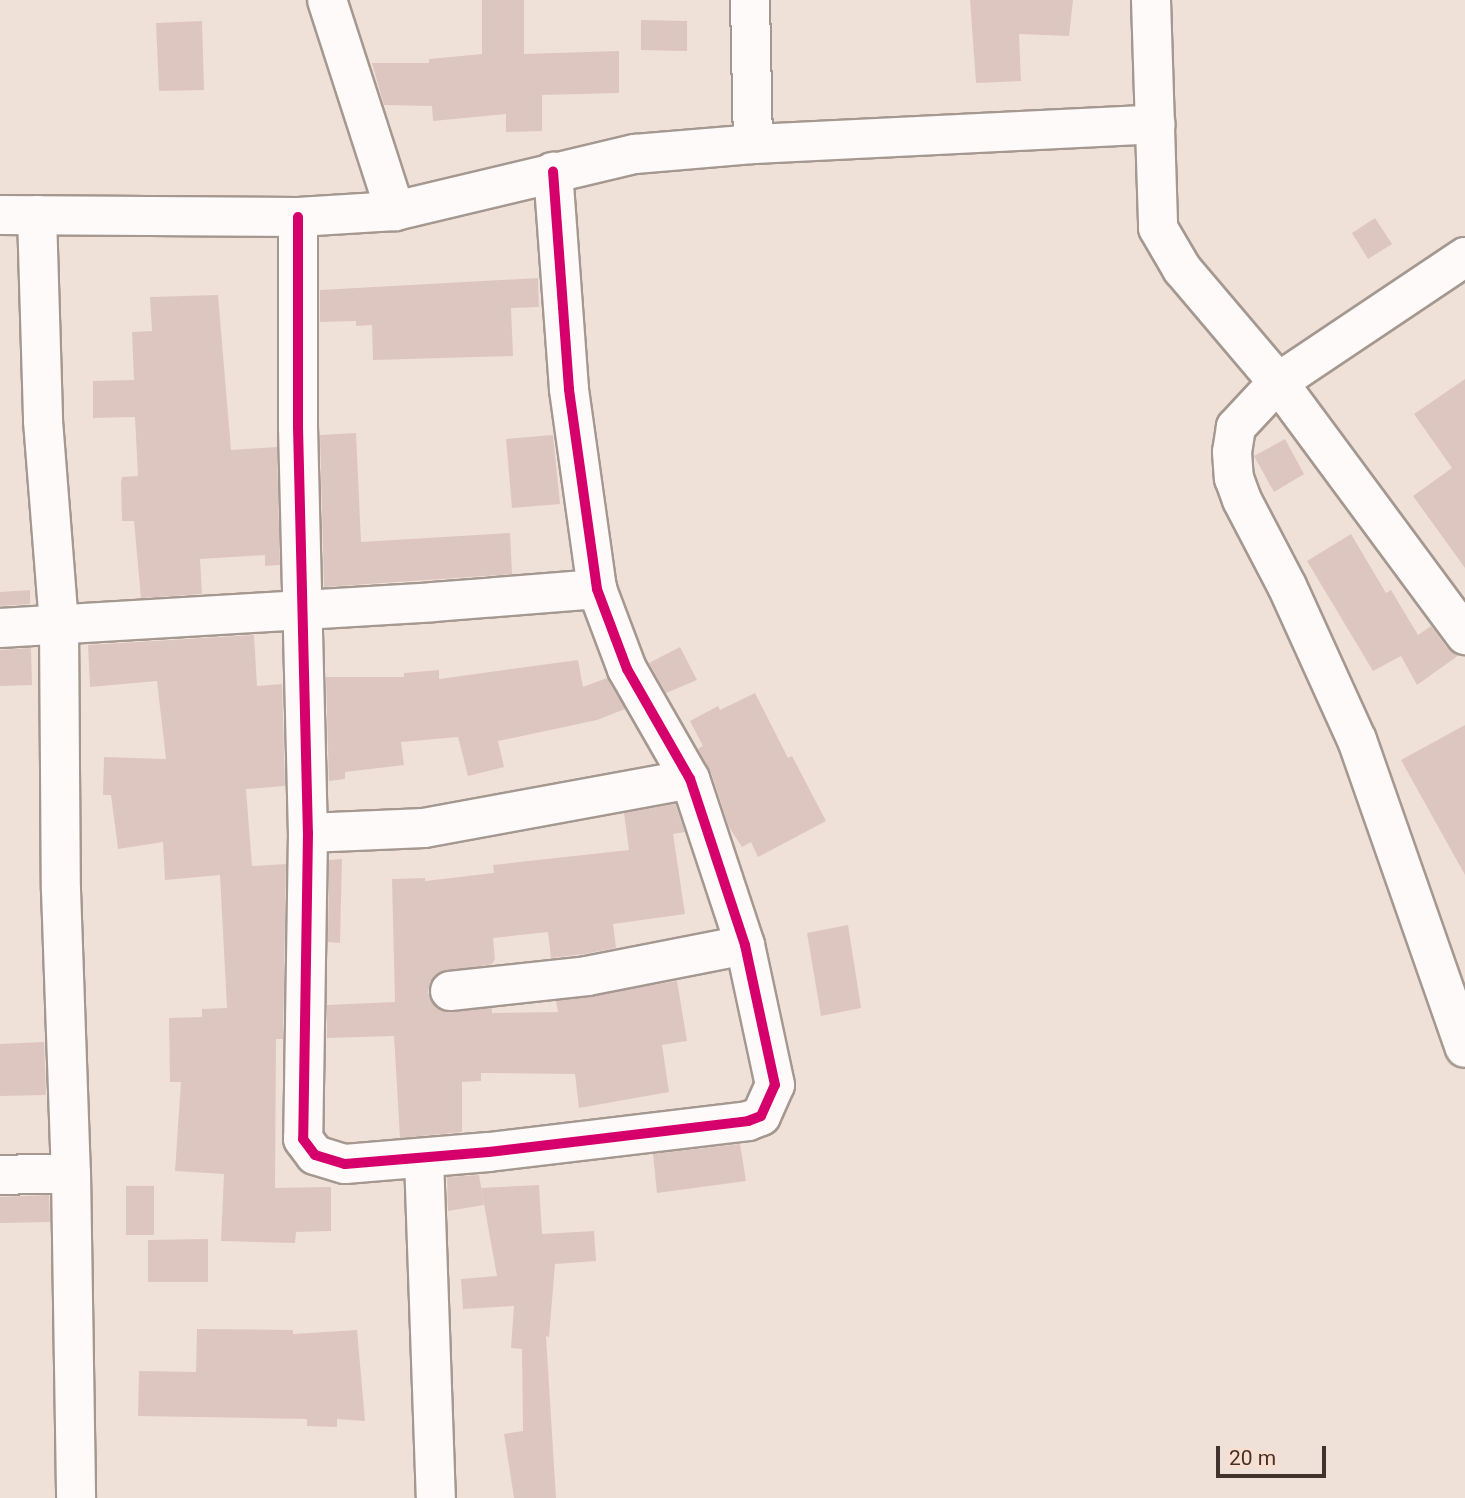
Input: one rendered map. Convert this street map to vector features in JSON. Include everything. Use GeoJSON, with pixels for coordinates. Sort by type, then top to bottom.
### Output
{"type":"FeatureCollection","features":[{"type":"Feature","properties":{"kind":"street"},"geometry":{"type":"LineString","coordinates":[[327,0],[395,211]]}},
{"type":"Feature","properties":{"kind":"street"},"geometry":{"type":"LineString","coordinates":[[750,0],[753,144]]}},
{"type":"Feature","properties":{"kind":"street"},"geometry":{"type":"LineString","coordinates":[[1151,0],[1158,228],[1182,270],[1278,382],[1463,629]]}},
{"type":"Feature","properties":{"kind":"street"},"geometry":{"type":"LineString","coordinates":[[76,1498],[71,1173],[61,890],[59,625],[43,421],[18,215],[298,217],[395,211],[635,154],[753,144],[1156,124]]}},
{"type":"Feature","properties":{"kind":"street"},"geometry":{"type":"LineString","coordinates":[[298,217],[298,427],[308,833],[303,1139],[315,1155],[345,1164],[424,1158],[735,1123],[761,1116],[775,1086],[746,945],[690,779],[627,669],[597,589],[569,389],[553,172]]}},
{"type":"Feature","properties":{"kind":"street"},"geometry":{"type":"LineString","coordinates":[[1465,257],[1278,382],[1236,427],[1232,452],[1234,478],[1357,740],[1454,974],[1465,1048]]}},
{"type":"Feature","properties":{"kind":"street"},"geometry":{"type":"LineString","coordinates":[[0,628],[597,589]]}},
{"type":"Feature","properties":{"kind":"street"},"geometry":{"type":"LineString","coordinates":[[308,833],[424,828],[690,779]]}},
{"type":"Feature","properties":{"kind":"street"},"geometry":{"type":"LineString","coordinates":[[450,991],[587,976],[746,945]]}},
{"type":"Feature","properties":{"kind":"street"},"geometry":{"type":"LineString","coordinates":[[424,1158],[436,1498]]}},
{"type":"Feature","properties":{"kind":"street"},"geometry":{"type":"LineString","coordinates":[[0,1175],[71,1173]]}},
{"type":"Feature","properties":{"kind":"building"},"geometry":{"type":"Polygon","coordinates":[[[482,0],[524,0],[524,54],[619,51],[619,93],[542,95],[542,131],[506,132],[506,114],[433,121],[432,106],[384,105],[372,63],[429,63],[429,59],[482,54],[482,0]]]}},
{"type":"Feature","properties":{"kind":"building"},"geometry":{"type":"Polygon","coordinates":[[[970,0],[1073,0],[1069,36],[1019,34],[1021,81],[976,83],[970,0]]]}},
{"type":"Feature","properties":{"kind":"building"},"geometry":{"type":"Polygon","coordinates":[[[641,20],[687,21],[687,51],[641,50],[641,20]]]}},
{"type":"Feature","properties":{"kind":"building"},"geometry":{"type":"Polygon","coordinates":[[[202,21],[204,90],[159,91],[156,23],[202,21]]]}},
{"type":"Feature","properties":{"kind":"building"},"geometry":{"type":"Polygon","coordinates":[[[1375,218],[1392,244],[1368,259],[1352,233],[1375,218]]]}},
{"type":"Feature","properties":{"kind":"building"},"geometry":{"type":"Polygon","coordinates":[[[538,278],[539,307],[511,308],[513,356],[373,360],[372,325],[356,326],[356,321],[320,322],[320,290],[538,278]]]}},
{"type":"Feature","properties":{"kind":"building"},"geometry":{"type":"Polygon","coordinates":[[[218,295],[231,450],[277,447],[280,565],[265,566],[265,555],[200,559],[202,594],[141,598],[134,521],[122,521],[122,477],[138,476],[135,417],[93,418],[93,381],[134,380],[132,332],[152,331],[150,297],[218,295]]]}},
{"type":"Feature","properties":{"kind":"building"},"geometry":{"type":"Polygon","coordinates":[[[1465,379],[1465,568],[1413,496],[1452,468],[1414,414],[1465,379]]]}},
{"type":"Feature","properties":{"kind":"building"},"geometry":{"type":"Polygon","coordinates":[[[356,433],[361,542],[510,533],[512,574],[324,587],[320,435],[356,433]]]}},
{"type":"Feature","properties":{"kind":"building"},"geometry":{"type":"Polygon","coordinates":[[[553,435],[560,504],[512,508],[506,439],[553,435]]]}},
{"type":"Feature","properties":{"kind":"building"},"geometry":{"type":"Polygon","coordinates":[[[1285,439],[1304,474],[1274,492],[1254,456],[1285,439]]]}},
{"type":"Feature","properties":{"kind":"building"},"geometry":{"type":"Polygon","coordinates":[[[1351,534],[1386,593],[1391,590],[1418,635],[1431,626],[1447,648],[1459,655],[1417,685],[1401,656],[1373,671],[1307,561],[1351,534]]]}},
{"type":"Feature","properties":{"kind":"building"},"geometry":{"type":"Polygon","coordinates":[[[30,590],[30,604],[0,606],[0,592],[30,590]]]}},
{"type":"Feature","properties":{"kind":"building"},"geometry":{"type":"Polygon","coordinates":[[[254,635],[257,686],[282,684],[285,786],[246,789],[252,866],[286,864],[283,1039],[276,1039],[275,1188],[331,1187],[331,1231],[296,1232],[295,1243],[221,1241],[224,1174],[175,1171],[181,1082],[170,1082],[169,1018],[202,1017],[202,1009],[227,1008],[220,875],[165,880],[163,842],[118,849],[111,795],[103,795],[104,757],[166,759],[157,681],[90,687],[88,645],[254,635]]]}},
{"type":"Feature","properties":{"kind":"building"},"geometry":{"type":"Polygon","coordinates":[[[680,647],[697,680],[666,693],[649,663],[680,647]]]}},
{"type":"Feature","properties":{"kind":"building"},"geometry":{"type":"Polygon","coordinates":[[[31,648],[32,685],[0,686],[0,650],[31,648]]]}},
{"type":"Feature","properties":{"kind":"building"},"geometry":{"type":"Polygon","coordinates":[[[578,660],[583,687],[607,678],[625,709],[597,720],[498,741],[504,767],[468,776],[458,737],[401,742],[404,765],[345,772],[345,779],[329,781],[326,677],[404,677],[404,673],[439,670],[439,679],[578,660]]]}},
{"type":"Feature","properties":{"kind":"building"},"geometry":{"type":"Polygon","coordinates":[[[755,693],[788,758],[792,756],[826,821],[758,857],[751,842],[742,847],[729,827],[711,772],[698,749],[703,746],[690,721],[718,706],[720,710],[755,693]]]}},
{"type":"Feature","properties":{"kind":"building"},"geometry":{"type":"Polygon","coordinates":[[[1465,725],[1465,875],[1401,760],[1465,725]]]}},
{"type":"Feature","properties":{"kind":"building"},"geometry":{"type":"Polygon","coordinates":[[[675,804],[685,832],[673,834],[685,914],[613,924],[616,948],[584,954],[551,958],[548,932],[493,938],[495,959],[492,964],[438,973],[430,982],[428,993],[433,1004],[442,1011],[492,1008],[492,1013],[558,1012],[556,1001],[677,981],[687,1041],[662,1045],[669,1092],[579,1108],[575,1074],[481,1073],[481,1081],[462,1082],[462,1132],[400,1138],[394,1036],[327,1038],[327,1005],[395,1002],[392,879],[425,878],[425,881],[494,873],[493,865],[629,850],[624,813],[675,804]]]}},
{"type":"Feature","properties":{"kind":"building"},"geometry":{"type":"Polygon","coordinates":[[[342,859],[340,943],[328,942],[329,860],[342,859]]]}},
{"type":"Feature","properties":{"kind":"building"},"geometry":{"type":"Polygon","coordinates":[[[848,925],[861,1008],[821,1016],[807,933],[848,925]]]}},
{"type":"Feature","properties":{"kind":"building"},"geometry":{"type":"Polygon","coordinates":[[[44,1042],[46,1095],[0,1096],[0,1044],[44,1042]]]}},
{"type":"Feature","properties":{"kind":"building"},"geometry":{"type":"Polygon","coordinates":[[[740,1144],[746,1181],[657,1193],[653,1154],[740,1144]]]}},
{"type":"Feature","properties":{"kind":"building"},"geometry":{"type":"Polygon","coordinates":[[[479,1175],[484,1205],[448,1211],[447,1177],[479,1175]]]}},
{"type":"Feature","properties":{"kind":"building"},"geometry":{"type":"Polygon","coordinates":[[[539,1185],[542,1234],[594,1231],[596,1261],[555,1264],[549,1337],[546,1336],[556,1498],[514,1498],[504,1434],[523,1431],[522,1349],[511,1348],[514,1306],[463,1309],[461,1279],[497,1276],[481,1188],[539,1185]]]}},
{"type":"Feature","properties":{"kind":"building"},"geometry":{"type":"Polygon","coordinates":[[[126,1186],[154,1186],[154,1235],[126,1235],[126,1186]]]}},
{"type":"Feature","properties":{"kind":"building"},"geometry":{"type":"Polygon","coordinates":[[[49,1195],[50,1222],[0,1223],[0,1197],[49,1195]]]}},
{"type":"Feature","properties":{"kind":"building"},"geometry":{"type":"Polygon","coordinates":[[[208,1239],[208,1282],[148,1282],[148,1240],[208,1239]]]}},
{"type":"Feature","properties":{"kind":"building"},"geometry":{"type":"Polygon","coordinates":[[[197,1329],[293,1330],[293,1334],[357,1330],[365,1421],[337,1419],[337,1427],[307,1426],[307,1419],[138,1416],[139,1371],[196,1372],[197,1329]]]}},
{"type":"Feature","properties":{"kind":"cycle path"},"geometry":{"type":"LineString","coordinates":[[298,217],[298,427],[308,833],[303,1139],[315,1155],[345,1164],[489,1152],[748,1121],[761,1116],[775,1085],[745,945],[690,779],[627,669],[597,589],[569,389],[553,172]]}}]}
